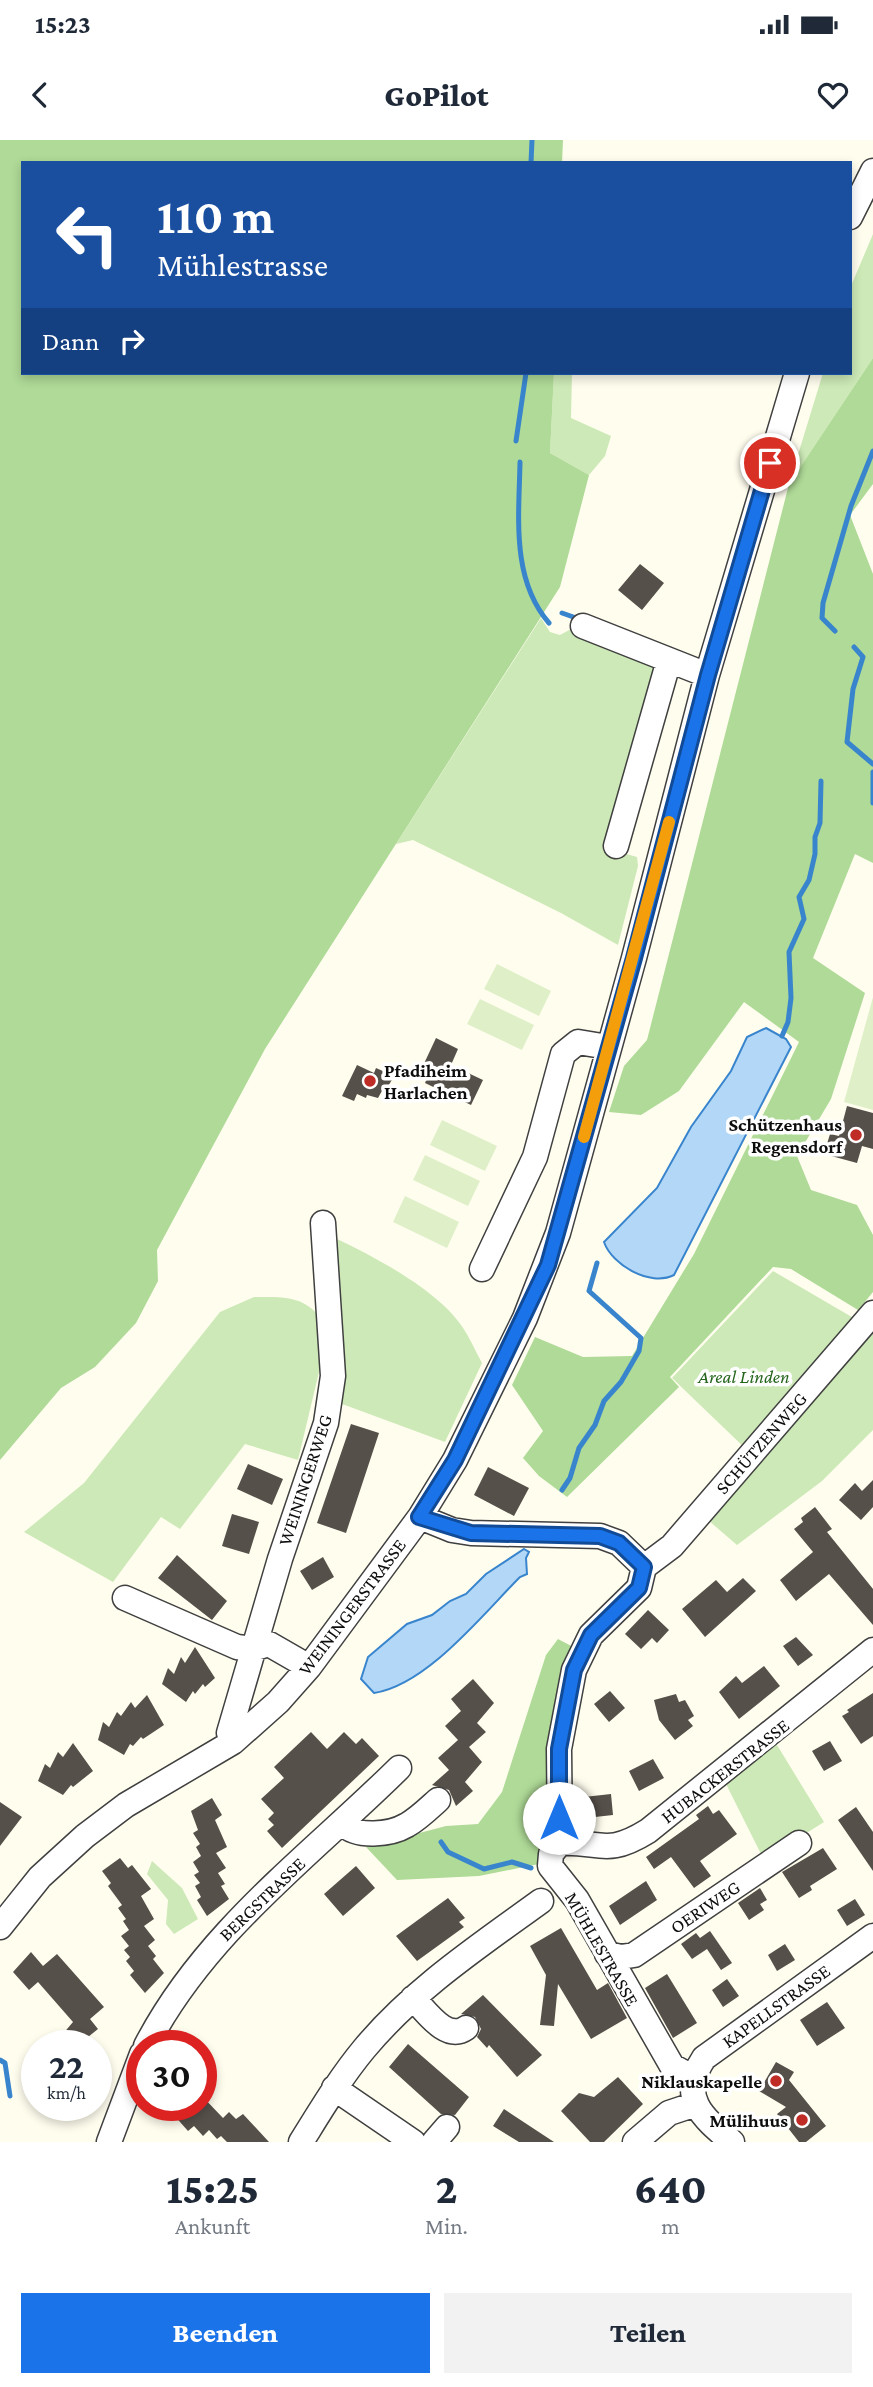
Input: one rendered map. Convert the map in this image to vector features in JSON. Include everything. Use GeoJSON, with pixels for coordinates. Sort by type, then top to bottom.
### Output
{"type":"FeatureCollection","features":[{"type":"Feature","properties":{"kind":"street"},"geometry":{"type":"LineString","coordinates":[[852,213],[873,171]]}},
{"type":"Feature","properties":{"kind":"street","name":"WEININGERSTRASSE"},"geometry":{"type":"LineString","coordinates":[[0,1927],[40,1877],[85,1836],[126,1805],[233,1742],[278,1702],[309,1667],[419,1517],[455,1460],[543,1277],[708,675],[796,375]]}},
{"type":"Feature","properties":{"kind":"street"},"geometry":{"type":"LineString","coordinates":[[583,626],[708,675]]}},
{"type":"Feature","properties":{"kind":"street"},"geometry":{"type":"LineString","coordinates":[[616,846],[670,660]]}},
{"type":"Feature","properties":{"kind":"street"},"geometry":{"type":"LineString","coordinates":[[482,1269],[535,1157],[564,1054],[578,1042],[608,1047]]}},
{"type":"Feature","properties":{"kind":"street","name":"WEININGERWEG"},"geometry":{"type":"LineString","coordinates":[[233,1742],[229,1733],[252,1648],[326,1423],[333,1376],[323,1223]]}},
{"type":"Feature","properties":{"kind":"street","name":"SCHÜTZENWEG"},"geometry":{"type":"LineString","coordinates":[[644,1567],[672,1546],[873,1313]]}},
{"type":"Feature","properties":{"kind":"street"},"geometry":{"type":"LineString","coordinates":[[419,1517],[471,1533],[600,1536],[619,1543],[644,1567]]}},
{"type":"Feature","properties":{"kind":"street","name":"MÜHLESTRASSE"},"geometry":{"type":"LineString","coordinates":[[644,1567],[639,1588],[591,1635],[574,1670],[559,1749],[560,1843],[551,1854],[550,1867],[577,1900],[672,2066],[694,2089],[714,2127],[732,2142]]}},
{"type":"Feature","properties":{"kind":"street"},"geometry":{"type":"LineString","coordinates":[[125,1598],[237,1647],[252,1648],[269,1644],[309,1667]]}},
{"type":"Feature","properties":{"kind":"street","name":"HUBACKERSTRASSE"},"geometry":{"type":"LineString","coordinates":[[560,1843],[575,1842],[592,1847],[625,1845],[648,1831],[873,1650]]}},
{"type":"Feature","properties":{"kind":"street","name":"BERGSTRASSE"},"geometry":{"type":"LineString","coordinates":[[156,2030],[184,1983],[236,1920],[343,1824],[399,1768]]}},
{"type":"Feature","properties":{"kind":"street"},"geometry":{"type":"LineString","coordinates":[[343,1824],[349,1830],[380,1834],[407,1825],[438,1800]]}},
{"type":"Feature","properties":{"kind":"street","name":"OERIWEG"},"geometry":{"type":"LineString","coordinates":[[607,1954],[621,1957],[634,1955],[799,1843]]}},
{"type":"Feature","properties":{"kind":"street"},"geometry":{"type":"LineString","coordinates":[[301,2142],[334,2088],[366,2046],[413,1998],[463,1957],[541,1901]]}},
{"type":"Feature","properties":{"kind":"street","name":"KAPELLSTRASSE"},"geometry":{"type":"LineString","coordinates":[[694,2089],[704,2058],[873,1936]]}},
{"type":"Feature","properties":{"kind":"street"},"geometry":{"type":"LineString","coordinates":[[413,1998],[445,2029],[456,2032],[466,2028]]}},
{"type":"Feature","properties":{"kind":"street"},"geometry":{"type":"LineString","coordinates":[[334,2088],[413,2142]]}},
{"type":"Feature","properties":{"kind":"street"},"geometry":{"type":"LineString","coordinates":[[635,2142],[694,2089]]}},
{"type":"Feature","properties":{"kind":"street"},"geometry":{"type":"LineString","coordinates":[[109,2142],[126,2097]]}},
{"type":"Feature","properties":{"kind":"green space"},"geometry":{"type":"Polygon","coordinates":[[[0,140],[563,140],[562,161],[21,161],[21,375],[554,375],[550,453],[589,475],[560,587],[265,1049],[157,1250],[158,1281],[136,1323],[95,1367],[61,1388],[0,1460],[0,140]]]}},
{"type":"Feature","properties":{"kind":"green space"},"geometry":{"type":"Polygon","coordinates":[[[873,234],[873,358],[789,484],[822,375],[852,375],[852,284],[873,234]]]}},
{"type":"Feature","properties":{"kind":"green space"},"geometry":{"type":"Polygon","coordinates":[[[873,358],[873,484],[850,515],[873,574],[873,863],[855,854],[813,958],[865,993],[831,1099],[797,1156],[811,1190],[857,1205],[873,1235],[873,1292],[858,1310],[791,1269],[773,1267],[670,1377],[679,1387],[567,1497],[539,1476],[523,1458],[543,1431],[512,1385],[535,1337],[583,1357],[632,1356],[694,1254],[799,1042],[744,1002],[679,1091],[641,1115],[609,1112],[624,1066],[647,1040],[789,484],[873,358]]]}},
{"type":"Feature","properties":{"kind":"green space"},"geometry":{"type":"Polygon","coordinates":[[[554,375],[572,375],[571,418],[611,436],[605,456],[589,475],[550,453],[554,375]]]}},
{"type":"Feature","properties":{"kind":"green space"},"geometry":{"type":"Polygon","coordinates":[[[541,618],[550,632],[560,635],[573,628],[656,664],[619,852],[637,857],[638,866],[618,945],[561,913],[413,840],[396,844],[541,618]]]}},
{"type":"Feature","properties":{"kind":"green space"},"geometry":{"type":"Polygon","coordinates":[[[497,964],[551,991],[539,1016],[484,989],[497,964]]]}},
{"type":"Feature","properties":{"kind":"green space"},"geometry":{"type":"Polygon","coordinates":[[[873,997],[873,1110],[844,1102],[873,997]]]}},
{"type":"Feature","properties":{"kind":"green space"},"geometry":{"type":"Polygon","coordinates":[[[480,999],[534,1025],[522,1050],[467,1024],[480,999]]]}},
{"type":"Feature","properties":{"kind":"green space"},"geometry":{"type":"Polygon","coordinates":[[[442,1120],[497,1146],[485,1171],[430,1145],[442,1120]]]}},
{"type":"Feature","properties":{"kind":"green space"},"geometry":{"type":"Polygon","coordinates":[[[425,1155],[480,1181],[468,1206],[413,1180],[425,1155]]]}},
{"type":"Feature","properties":{"kind":"green space"},"geometry":{"type":"Polygon","coordinates":[[[405,1196],[459,1222],[447,1248],[393,1222],[405,1196]]]}},
{"type":"Feature","properties":{"kind":"green space"},"geometry":{"type":"Polygon","coordinates":[[[337,1239],[387,1265],[437,1299],[469,1338],[482,1363],[445,1442],[334,1401],[337,1239]]]}},
{"type":"Feature","properties":{"kind":"green space","name":"Areal Linden"},"geometry":{"type":"Polygon","coordinates":[[[773,1271],[857,1320],[747,1450],[672,1378],[773,1271]]]}},
{"type":"Feature","properties":{"kind":"green space"},"geometry":{"type":"Polygon","coordinates":[[[254,1297],[299,1301],[321,1318],[319,1372],[298,1460],[245,1444],[180,1529],[161,1517],[113,1582],[24,1532],[84,1483],[220,1312],[254,1297]]]}},
{"type":"Feature","properties":{"kind":"green space","name":"Areal Linden"},"geometry":{"type":"Polygon","coordinates":[[[873,1316],[873,1430],[822,1481],[737,1545],[701,1514],[873,1316]]]}},
{"type":"Feature","properties":{"kind":"green space"},"geometry":{"type":"Polygon","coordinates":[[[558,1639],[577,1649],[554,1835],[539,1864],[479,1876],[397,1880],[366,1847],[446,1826],[478,1824],[502,1792],[546,1655],[558,1639]]]}},
{"type":"Feature","properties":{"kind":"green space"},"geometry":{"type":"Polygon","coordinates":[[[774,1740],[824,1822],[764,1860],[724,1780],[774,1740]]]}},
{"type":"Feature","properties":{"kind":"green space"},"geometry":{"type":"Polygon","coordinates":[[[152,1861],[182,1888],[198,1919],[174,1934],[166,1924],[168,1900],[147,1874],[152,1861]]]}},
{"type":"Feature","properties":{"kind":"water"},"geometry":{"type":"Polygon","coordinates":[[[766,1028],[786,1039],[791,1047],[674,1275],[654,1278],[633,1272],[615,1259],[604,1242],[657,1188],[691,1127],[731,1071],[747,1037],[766,1028]]]}},
{"type":"Feature","properties":{"kind":"water"},"geometry":{"type":"Polygon","coordinates":[[[524,1549],[529,1552],[526,1558],[527,1574],[520,1577],[472,1628],[434,1663],[394,1687],[374,1693],[361,1679],[368,1657],[407,1624],[432,1615],[450,1601],[466,1594],[486,1574],[524,1549]]]}},
{"type":"Feature","properties":{"kind":"building"},"geometry":{"type":"Polygon","coordinates":[[[640,564],[664,583],[642,610],[618,590],[640,564]]]}},
{"type":"Feature","properties":{"kind":"building"},"geometry":{"type":"Polygon","coordinates":[[[436,1038],[458,1049],[451,1065],[483,1080],[471,1105],[425,1083],[429,1074],[421,1070],[436,1038]]]}},
{"type":"Feature","properties":{"kind":"building","name":"Pfadiheim Harlachen"},"geometry":{"type":"Polygon","coordinates":[[[357,1065],[374,1073],[376,1068],[394,1076],[378,1098],[367,1095],[366,1098],[357,1094],[354,1101],[342,1096],[357,1065]]]}},
{"type":"Feature","properties":{"kind":"building","name":"Schützenhaus Regensdorf"},"geometry":{"type":"Polygon","coordinates":[[[847,1106],[873,1113],[873,1149],[862,1146],[857,1163],[824,1154],[830,1134],[839,1136],[847,1106]]]}},
{"type":"Feature","properties":{"kind":"building"},"geometry":{"type":"Polygon","coordinates":[[[351,1424],[379,1433],[346,1533],[317,1523],[351,1424]]]}},
{"type":"Feature","properties":{"kind":"building"},"geometry":{"type":"Polygon","coordinates":[[[248,1464],[283,1479],[272,1505],[237,1489],[248,1464]]]}},
{"type":"Feature","properties":{"kind":"building"},"geometry":{"type":"Polygon","coordinates":[[[488,1467],[529,1488],[514,1516],[474,1495],[488,1467]]]}},
{"type":"Feature","properties":{"kind":"building"},"geometry":{"type":"Polygon","coordinates":[[[873,1480],[873,1507],[861,1520],[839,1500],[855,1483],[862,1491],[873,1480]]]}},
{"type":"Feature","properties":{"kind":"building"},"geometry":{"type":"Polygon","coordinates":[[[815,1507],[832,1529],[827,1532],[873,1589],[873,1625],[829,1574],[796,1601],[780,1580],[813,1552],[794,1529],[803,1522],[801,1518],[815,1507]]]}},
{"type":"Feature","properties":{"kind":"building"},"geometry":{"type":"Polygon","coordinates":[[[232,1514],[259,1522],[249,1554],[222,1546],[232,1514]]]}},
{"type":"Feature","properties":{"kind":"building"},"geometry":{"type":"Polygon","coordinates":[[[177,1555],[227,1601],[212,1620],[158,1578],[177,1555]]]}},
{"type":"Feature","properties":{"kind":"building"},"geometry":{"type":"Polygon","coordinates":[[[323,1557],[334,1577],[312,1590],[300,1571],[323,1557]]]}},
{"type":"Feature","properties":{"kind":"building"},"geometry":{"type":"Polygon","coordinates":[[[743,1578],[756,1591],[705,1637],[682,1609],[716,1580],[727,1592],[743,1578]]]}},
{"type":"Feature","properties":{"kind":"building"},"geometry":{"type":"Polygon","coordinates":[[[648,1610],[669,1630],[657,1643],[652,1638],[641,1649],[625,1634],[648,1610]]]}},
{"type":"Feature","properties":{"kind":"building"},"geometry":{"type":"Polygon","coordinates":[[[796,1637],[813,1655],[798,1666],[783,1646],[796,1637]]]}},
{"type":"Feature","properties":{"kind":"building"},"geometry":{"type":"Polygon","coordinates":[[[195,1647],[215,1678],[205,1687],[203,1684],[195,1694],[193,1691],[186,1702],[162,1684],[168,1668],[174,1674],[181,1657],[185,1663],[195,1647]]]}},
{"type":"Feature","properties":{"kind":"building"},"geometry":{"type":"Polygon","coordinates":[[[764,1666],[780,1686],[739,1719],[719,1692],[736,1676],[742,1683],[764,1666]]]}},
{"type":"Feature","properties":{"kind":"building"},"geometry":{"type":"Polygon","coordinates":[[[473,1679],[494,1703],[477,1723],[486,1732],[469,1747],[482,1762],[465,1782],[473,1791],[456,1806],[449,1790],[432,1785],[449,1770],[438,1758],[458,1740],[445,1726],[461,1711],[451,1699],[473,1679]]]}},
{"type":"Feature","properties":{"kind":"building"},"geometry":{"type":"Polygon","coordinates":[[[610,1691],[625,1708],[609,1722],[594,1704],[610,1691]]]}},
{"type":"Feature","properties":{"kind":"building"},"geometry":{"type":"Polygon","coordinates":[[[873,1693],[873,1736],[861,1744],[842,1716],[873,1693]]]}},
{"type":"Feature","properties":{"kind":"building"},"geometry":{"type":"Polygon","coordinates":[[[676,1694],[679,1702],[685,1700],[694,1716],[688,1720],[693,1726],[675,1740],[659,1720],[654,1700],[676,1694]]]}},
{"type":"Feature","properties":{"kind":"building"},"geometry":{"type":"Polygon","coordinates":[[[147,1695],[164,1725],[143,1739],[141,1737],[133,1746],[130,1744],[124,1755],[98,1740],[103,1722],[109,1727],[117,1712],[121,1716],[131,1702],[135,1708],[147,1695]]]}},
{"type":"Feature","properties":{"kind":"building"},"geometry":{"type":"Polygon","coordinates":[[[311,1732],[327,1749],[344,1732],[356,1744],[362,1738],[379,1756],[282,1848],[267,1831],[274,1825],[268,1819],[274,1813],[261,1799],[284,1778],[274,1767],[311,1732]]]}},
{"type":"Feature","properties":{"kind":"building"},"geometry":{"type":"Polygon","coordinates":[[[830,1741],[842,1761],[824,1771],[812,1751],[830,1741]]]}},
{"type":"Feature","properties":{"kind":"building"},"geometry":{"type":"Polygon","coordinates":[[[73,1743],[93,1771],[73,1787],[71,1785],[63,1795],[38,1781],[45,1764],[50,1768],[58,1752],[63,1757],[73,1743]]]}},
{"type":"Feature","properties":{"kind":"building"},"geometry":{"type":"Polygon","coordinates":[[[653,1759],[664,1778],[639,1791],[629,1771],[653,1759]]]}},
{"type":"Feature","properties":{"kind":"building"},"geometry":{"type":"Polygon","coordinates":[[[611,1794],[613,1815],[586,1818],[584,1797],[611,1794]]]}},
{"type":"Feature","properties":{"kind":"building"},"geometry":{"type":"Polygon","coordinates":[[[212,1798],[222,1815],[215,1820],[227,1847],[216,1853],[226,1868],[218,1873],[225,1884],[221,1886],[229,1899],[207,1916],[197,1900],[201,1897],[195,1886],[200,1883],[194,1875],[199,1872],[193,1862],[201,1856],[196,1847],[200,1844],[193,1833],[198,1830],[191,1811],[212,1798]]]}},
{"type":"Feature","properties":{"kind":"building"},"geometry":{"type":"Polygon","coordinates":[[[0,1802],[22,1817],[0,1846],[0,1802]]]}},
{"type":"Feature","properties":{"kind":"building"},"geometry":{"type":"Polygon","coordinates":[[[708,1806],[713,1814],[719,1810],[737,1834],[700,1861],[711,1876],[694,1888],[671,1857],[654,1869],[646,1857],[699,1819],[696,1815],[708,1806]]]}},
{"type":"Feature","properties":{"kind":"building"},"geometry":{"type":"Polygon","coordinates":[[[856,1807],[873,1832],[873,1871],[838,1820],[856,1807]]]}},
{"type":"Feature","properties":{"kind":"building"},"geometry":{"type":"Polygon","coordinates":[[[823,1848],[837,1869],[810,1886],[812,1890],[799,1898],[782,1872],[823,1848]]]}},
{"type":"Feature","properties":{"kind":"building"},"geometry":{"type":"Polygon","coordinates":[[[120,1858],[128,1868],[132,1865],[151,1889],[141,1896],[154,1919],[144,1926],[155,1940],[148,1946],[156,1956],[153,1959],[164,1973],[145,1993],[130,1975],[134,1971],[126,1961],[130,1957],[124,1950],[129,1946],[121,1936],[129,1930],[123,1921],[126,1919],[118,1908],[122,1905],[108,1886],[111,1883],[102,1871],[120,1858]]]}},
{"type":"Feature","properties":{"kind":"building"},"geometry":{"type":"Polygon","coordinates":[[[356,1866],[375,1888],[343,1916],[324,1894],[356,1866]]]}},
{"type":"Feature","properties":{"kind":"building"},"geometry":{"type":"Polygon","coordinates":[[[646,1881],[657,1900],[620,1925],[609,1906],[646,1881]]]}},
{"type":"Feature","properties":{"kind":"building"},"geometry":{"type":"Polygon","coordinates":[[[760,1888],[767,1900],[760,1904],[764,1910],[749,1920],[738,1903],[760,1888]]]}},
{"type":"Feature","properties":{"kind":"building"},"geometry":{"type":"Polygon","coordinates":[[[448,1898],[465,1918],[459,1922],[464,1927],[417,1961],[396,1936],[448,1898]]]}},
{"type":"Feature","properties":{"kind":"building"},"geometry":{"type":"Polygon","coordinates":[[[855,1899],[865,1915],[847,1926],[837,1910],[855,1899]]]}},
{"type":"Feature","properties":{"kind":"building"},"geometry":{"type":"Polygon","coordinates":[[[561,1928],[597,1990],[608,1983],[627,2018],[591,2039],[558,1984],[554,2026],[540,2025],[546,1975],[530,1946],[561,1928]]]}},
{"type":"Feature","properties":{"kind":"building"},"geometry":{"type":"Polygon","coordinates":[[[710,1931],[732,1963],[721,1970],[707,1949],[692,1959],[681,1944],[696,1933],[700,1938],[710,1931]]]}},
{"type":"Feature","properties":{"kind":"building"},"geometry":{"type":"Polygon","coordinates":[[[785,1944],[795,1960],[777,1971],[768,1955],[785,1944]]]}},
{"type":"Feature","properties":{"kind":"building"},"geometry":{"type":"Polygon","coordinates":[[[31,1952],[43,1966],[57,1954],[104,2007],[90,2019],[98,2029],[66,2030],[73,2022],[38,1982],[29,1990],[13,1972],[31,1952]]]}},
{"type":"Feature","properties":{"kind":"building"},"geometry":{"type":"Polygon","coordinates":[[[667,1974],[697,2023],[673,2038],[645,1988],[667,1974]]]}},
{"type":"Feature","properties":{"kind":"building"},"geometry":{"type":"Polygon","coordinates":[[[727,1979],[739,1996],[723,2007],[712,1990],[727,1979]]]}},
{"type":"Feature","properties":{"kind":"building"},"geometry":{"type":"Polygon","coordinates":[[[483,1995],[542,2055],[517,2077],[489,2045],[487,2048],[477,2037],[481,2029],[475,2017],[461,2014],[483,1995]]]}},
{"type":"Feature","properties":{"kind":"building"},"geometry":{"type":"Polygon","coordinates":[[[827,2002],[845,2028],[817,2046],[800,2020],[827,2002]]]}},
{"type":"Feature","properties":{"kind":"building"},"geometry":{"type":"Polygon","coordinates":[[[408,2044],[469,2097],[455,2115],[441,2114],[389,2067],[408,2044]]]}},
{"type":"Feature","properties":{"kind":"building"},"geometry":{"type":"Polygon","coordinates":[[[776,2062],[794,2072],[789,2080],[826,2126],[806,2142],[799,2142],[777,2114],[786,2107],[759,2091],[776,2062]]]}},
{"type":"Feature","properties":{"kind":"building"},"geometry":{"type":"Polygon","coordinates":[[[618,2077],[643,2104],[604,2142],[590,2142],[561,2111],[579,2093],[594,2097],[618,2077]]]}},
{"type":"Feature","properties":{"kind":"building"},"geometry":{"type":"Polygon","coordinates":[[[504,2109],[554,2142],[519,2142],[493,2126],[504,2109]]]}},
{"type":"Feature","properties":{"kind":"building"},"geometry":{"type":"Polygon","coordinates":[[[217,2112],[223,2118],[229,2112],[236,2119],[243,2114],[269,2142],[227,2142],[221,2136],[217,2139],[209,2130],[203,2136],[194,2126],[188,2131],[179,2121],[217,2121],[217,2112]]]}},
{"type":"Feature","properties":{"kind":"waterway"},"geometry":{"type":"LineString","coordinates":[[531,161],[532,140]]}},
{"type":"Feature","properties":{"kind":"waterway"},"geometry":{"type":"LineString","coordinates":[[516,441],[526,375]]}},
{"type":"Feature","properties":{"kind":"waterway"},"geometry":{"type":"LineString","coordinates":[[835,631],[822,618],[823,603],[851,506],[873,451]]}},
{"type":"Feature","properties":{"kind":"waterway"},"geometry":{"type":"LineString","coordinates":[[520,462],[519,526],[523,567],[528,587],[549,623]]}},
{"type":"Feature","properties":{"kind":"waterway"},"geometry":{"type":"LineString","coordinates":[[562,613],[579,619]]}},
{"type":"Feature","properties":{"kind":"waterway"},"geometry":{"type":"LineString","coordinates":[[854,647],[863,657],[853,689],[847,742],[873,764]]}},
{"type":"Feature","properties":{"kind":"waterway"},"geometry":{"type":"LineString","coordinates":[[873,772],[873,803]]}},
{"type":"Feature","properties":{"kind":"waterway"},"geometry":{"type":"LineString","coordinates":[[782,1036],[788,1022],[791,998],[789,952],[804,919],[799,897],[809,880],[815,854],[815,837],[820,823],[821,781]]}},
{"type":"Feature","properties":{"kind":"waterway"},"geometry":{"type":"LineString","coordinates":[[562,1490],[570,1478],[579,1448],[595,1425],[604,1401],[621,1382],[639,1351],[641,1338],[589,1291],[597,1263]]}},
{"type":"Feature","properties":{"kind":"waterway"},"geometry":{"type":"LineString","coordinates":[[441,1842],[448,1852],[484,1869],[512,1862],[531,1868]]}},
{"type":"Feature","properties":{"kind":"waterway"},"geometry":{"type":"LineString","coordinates":[[0,2060],[5,2063],[10,2096]]}},
{"type":"Feature","properties":{"kind":"slow traffic"},"geometry":{"type":"LineString","coordinates":[[584,1137],[669,822]]}},
{"type":"Feature","properties":{"kind":"place","name":"Pfadiheim Harlachen"},"geometry":{"type":"Point","coordinates":[370,1081]}},
{"type":"Feature","properties":{"kind":"place","name":"Schützenhaus Regensdorf"},"geometry":{"type":"Point","coordinates":[856,1135]}},
{"type":"Feature","properties":{"kind":"place","name":"Niklauskapelle"},"geometry":{"type":"Point","coordinates":[776,2081]}},
{"type":"Feature","properties":{"kind":"place","name":"Mülihuus"},"geometry":{"type":"Point","coordinates":[802,2120]}},
{"type":"Feature","properties":{"kind":"route"},"geometry":{"type":"LineString","coordinates":[[559,1818],[559,1749],[574,1670],[591,1635],[639,1588],[644,1567],[619,1543],[600,1536],[471,1533],[452,1530],[419,1517],[455,1460],[548,1265],[634,958],[708,675],[770,463]]}}]}
